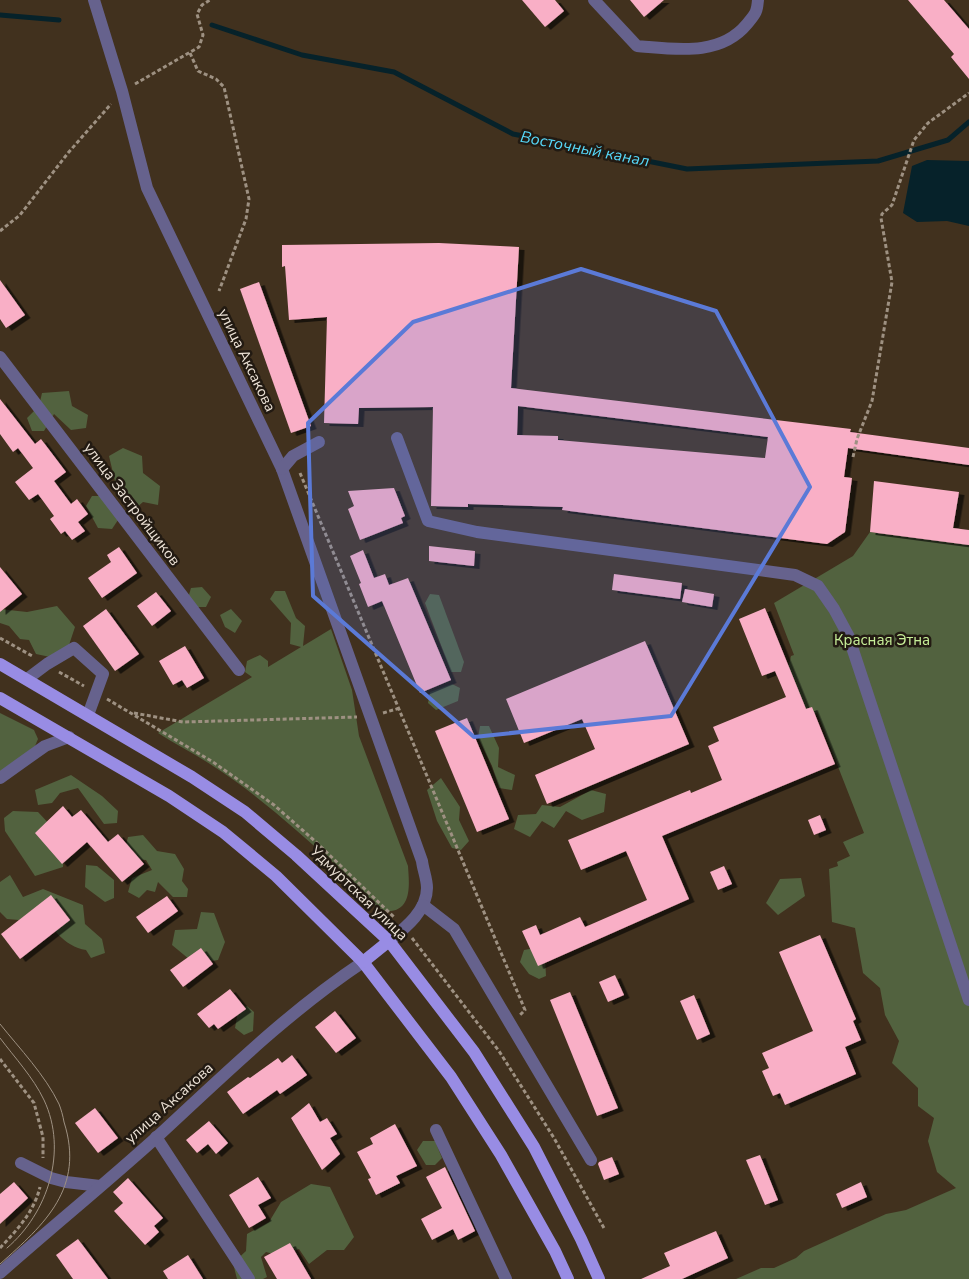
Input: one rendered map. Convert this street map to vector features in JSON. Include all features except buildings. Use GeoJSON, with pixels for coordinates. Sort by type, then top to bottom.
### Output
{"type":"FeatureCollection","features":[{"type":"Feature","properties":{"kind":"main road","name":"Удмуртская улица"},"geometry":{"type":"LineString","coordinates":[[0,664],[88,715],[245,812],[296,855],[389,941],[474,1052],[534,1147],[582,1239],[599,1279]]}},
{"type":"Feature","properties":{"kind":"main road"},"geometry":{"type":"LineString","coordinates":[[0,698],[169,796],[223,832],[276,876],[363,962],[451,1077],[506,1164],[555,1251],[568,1279]]}},
{"type":"Feature","properties":{"kind":"main road"},"geometry":{"type":"LineString","coordinates":[[363,962],[389,941]]}},
{"type":"Feature","properties":{"kind":"street","name":"улица Аксакова"},"geometry":{"type":"LineString","coordinates":[[94,0],[122,91],[147,188],[282,469],[422,861],[427,889],[423,905]]}},
{"type":"Feature","properties":{"kind":"street"},"geometry":{"type":"LineString","coordinates":[[594,0],[637,46],[686,50],[710,47],[739,34],[757,12],[758,0]]}},
{"type":"Feature","properties":{"kind":"street","name":"улица Застройщиков"},"geometry":{"type":"LineString","coordinates":[[0,357],[239,670]]}},
{"type":"Feature","properties":{"kind":"street"},"geometry":{"type":"LineString","coordinates":[[397,438],[428,521],[477,532],[795,575],[818,586],[834,609],[848,635],[969,1000]]}},
{"type":"Feature","properties":{"kind":"street"},"geometry":{"type":"LineString","coordinates":[[282,469],[293,456],[319,442]]}},
{"type":"Feature","properties":{"kind":"street"},"geometry":{"type":"LineString","coordinates":[[27,679],[47,664],[74,648],[103,674],[88,715]]}},
{"type":"Feature","properties":{"kind":"street"},"geometry":{"type":"LineString","coordinates":[[0,778],[45,746],[69,737]]}},
{"type":"Feature","properties":{"kind":"street"},"geometry":{"type":"LineString","coordinates":[[389,941],[409,924],[423,905],[454,929],[591,1160]]}},
{"type":"Feature","properties":{"kind":"street","name":"улица Аксакова"},"geometry":{"type":"LineString","coordinates":[[0,1273],[156,1137],[253,1048],[334,982],[363,962]]}},
{"type":"Feature","properties":{"kind":"street"},"geometry":{"type":"LineString","coordinates":[[436,1130],[506,1279]]}},
{"type":"Feature","properties":{"kind":"street"},"geometry":{"type":"LineString","coordinates":[[156,1137],[249,1279]]}},
{"type":"Feature","properties":{"kind":"street"},"geometry":{"type":"LineString","coordinates":[[21,1164],[43,1175],[66,1182],[100,1186]]}},
{"type":"Feature","properties":{"kind":"path"},"geometry":{"type":"LineString","coordinates":[[0,231],[20,215],[68,153],[122,91],[199,47],[203,35],[196,14],[202,5],[210,0]]}},
{"type":"Feature","properties":{"kind":"path"},"geometry":{"type":"LineString","coordinates":[[190,53],[198,71],[216,79],[224,86],[249,199],[246,219],[219,291]]}},
{"type":"Feature","properties":{"kind":"path"},"geometry":{"type":"LineString","coordinates":[[853,457],[857,439],[872,401],[892,282],[881,218],[882,214],[892,205],[914,140],[928,123],[969,93]]}},
{"type":"Feature","properties":{"kind":"path"},"geometry":{"type":"LineString","coordinates":[[293,456],[525,1010],[511,1024]]}},
{"type":"Feature","properties":{"kind":"path"},"geometry":{"type":"LineString","coordinates":[[131,713],[183,722],[371,717],[400,708]]}},
{"type":"Feature","properties":{"kind":"path"},"geometry":{"type":"LineString","coordinates":[[0,1059],[34,1103],[43,1137],[43,1175],[38,1198],[28,1216],[0,1248]]}},
{"type":"Feature","properties":{"kind":"highlighted area"},"geometry":{"type":"Polygon","coordinates":[[[581,269],[716,311],[810,487],[671,716],[474,737],[313,596],[308,423],[413,322],[581,269]]]}},
{"type":"Feature","properties":{"kind":"green space"},"geometry":{"type":"Polygon","coordinates":[[[69,391],[72,406],[88,415],[86,428],[71,430],[54,414],[44,431],[32,431],[27,418],[39,406],[42,393],[69,391]]]}},
{"type":"Feature","properties":{"kind":"green space"},"geometry":{"type":"Polygon","coordinates":[[[123,448],[142,456],[143,473],[160,486],[158,505],[143,502],[136,508],[118,494],[109,456],[123,448]]]}},
{"type":"Feature","properties":{"kind":"green space"},"geometry":{"type":"Polygon","coordinates":[[[92,496],[101,496],[118,520],[112,529],[98,528],[86,506],[92,496]]]}},
{"type":"Feature","properties":{"kind":"green space","name":"Красная Этна"},"geometry":{"type":"Polygon","coordinates":[[[870,532],[969,545],[969,1279],[736,1279],[761,1268],[774,1268],[796,1258],[804,1251],[886,1214],[906,1210],[956,1188],[937,1172],[928,1141],[934,1118],[918,1106],[918,1088],[892,1063],[899,1041],[885,1015],[880,988],[863,973],[855,928],[832,922],[829,869],[838,866],[837,862],[850,856],[843,842],[864,833],[817,713],[811,716],[802,711],[787,672],[791,656],[794,655],[774,603],[853,556],[870,532]]]}},
{"type":"Feature","properties":{"kind":"green space"},"geometry":{"type":"Polygon","coordinates":[[[202,587],[211,597],[206,607],[196,607],[188,598],[191,588],[202,587]]]}},
{"type":"Feature","properties":{"kind":"green space"},"geometry":{"type":"Polygon","coordinates":[[[275,591],[285,591],[296,618],[305,626],[303,646],[331,629],[352,690],[359,736],[408,866],[408,894],[406,901],[396,910],[382,910],[375,906],[338,867],[260,800],[227,775],[158,733],[252,677],[245,672],[247,661],[260,655],[268,661],[268,667],[301,647],[290,644],[291,623],[270,599],[275,591]]]}},
{"type":"Feature","properties":{"kind":"green space"},"geometry":{"type":"Polygon","coordinates":[[[430,594],[439,595],[464,662],[461,672],[451,672],[425,603],[430,594]]]}},
{"type":"Feature","properties":{"kind":"green space"},"geometry":{"type":"Polygon","coordinates":[[[57,606],[75,627],[68,648],[50,657],[36,654],[29,640],[20,639],[9,626],[0,623],[0,609],[27,612],[57,606]]]}},
{"type":"Feature","properties":{"kind":"green space"},"geometry":{"type":"Polygon","coordinates":[[[231,609],[242,621],[235,633],[225,627],[220,615],[231,609]]]}},
{"type":"Feature","properties":{"kind":"green space"},"geometry":{"type":"Polygon","coordinates":[[[452,684],[460,688],[458,701],[436,710],[428,703],[430,692],[452,684]]]}},
{"type":"Feature","properties":{"kind":"green space"},"geometry":{"type":"Polygon","coordinates":[[[0,713],[34,730],[38,739],[35,746],[0,774],[0,713]]]}},
{"type":"Feature","properties":{"kind":"green space"},"geometry":{"type":"Polygon","coordinates":[[[480,726],[489,726],[499,748],[498,767],[515,775],[512,790],[499,788],[492,766],[478,738],[480,726]]]}},
{"type":"Feature","properties":{"kind":"green space"},"geometry":{"type":"Polygon","coordinates":[[[71,775],[102,796],[118,811],[117,823],[104,824],[78,788],[60,793],[52,803],[38,805],[35,790],[71,775]]]}},
{"type":"Feature","properties":{"kind":"green space"},"geometry":{"type":"Polygon","coordinates":[[[441,778],[460,807],[459,820],[469,841],[461,850],[452,848],[437,821],[427,790],[441,778]]]}},
{"type":"Feature","properties":{"kind":"green space"},"geometry":{"type":"Polygon","coordinates":[[[591,790],[606,794],[604,812],[582,820],[566,811],[554,828],[542,821],[530,837],[514,829],[518,815],[536,814],[542,805],[560,807],[591,790]]]}},
{"type":"Feature","properties":{"kind":"green space"},"geometry":{"type":"Polygon","coordinates":[[[13,811],[38,812],[52,827],[64,853],[63,867],[35,876],[5,831],[4,818],[13,811]]]}},
{"type":"Feature","properties":{"kind":"green space"},"geometry":{"type":"Polygon","coordinates":[[[143,835],[157,851],[175,854],[184,869],[182,881],[188,889],[187,897],[173,897],[158,882],[155,892],[147,890],[139,898],[128,892],[132,878],[152,870],[146,860],[134,859],[125,849],[128,837],[143,835]]]}},
{"type":"Feature","properties":{"kind":"green space"},"geometry":{"type":"Polygon","coordinates":[[[86,865],[97,866],[114,880],[114,898],[105,902],[85,887],[86,865]]]}},
{"type":"Feature","properties":{"kind":"green space"},"geometry":{"type":"Polygon","coordinates":[[[10,875],[23,897],[43,889],[83,905],[85,924],[102,939],[105,953],[91,958],[86,950],[71,945],[64,940],[37,909],[19,920],[7,919],[0,912],[0,882],[10,875]]]}},
{"type":"Feature","properties":{"kind":"green space"},"geometry":{"type":"Polygon","coordinates":[[[801,878],[805,896],[778,915],[766,903],[780,879],[801,878]]]}},
{"type":"Feature","properties":{"kind":"green space"},"geometry":{"type":"Polygon","coordinates":[[[201,912],[214,913],[225,942],[218,960],[195,964],[172,945],[175,930],[197,929],[201,912]]]}},
{"type":"Feature","properties":{"kind":"green space"},"geometry":{"type":"Polygon","coordinates":[[[535,948],[545,957],[546,976],[539,979],[529,974],[520,962],[524,950],[535,948]]]}},
{"type":"Feature","properties":{"kind":"green space"},"geometry":{"type":"Polygon","coordinates":[[[247,1006],[254,1012],[253,1031],[244,1035],[235,1028],[238,1011],[247,1006]]]}},
{"type":"Feature","properties":{"kind":"green space"},"geometry":{"type":"Polygon","coordinates":[[[423,1141],[435,1141],[442,1158],[435,1165],[426,1165],[417,1150],[423,1141]]]}},
{"type":"Feature","properties":{"kind":"green space"},"geometry":{"type":"Polygon","coordinates":[[[311,1184],[330,1187],[354,1237],[344,1250],[327,1250],[309,1264],[299,1249],[281,1256],[266,1252],[261,1257],[267,1277],[263,1279],[237,1279],[233,1263],[246,1251],[247,1234],[269,1222],[281,1202],[311,1184]]]}},
{"type":"Feature","properties":{"kind":"water"},"geometry":{"type":"Polygon","coordinates":[[[927,160],[969,161],[969,226],[947,221],[917,222],[903,213],[912,166],[927,160]]]}},
{"type":"Feature","properties":{"kind":"waterway","name":"Восточный канал"},"geometry":{"type":"LineString","coordinates":[[0,15],[59,20]]}},
{"type":"Feature","properties":{"kind":"waterway","name":"Восточный канал"},"geometry":{"type":"LineString","coordinates":[[212,25],[302,55],[394,72],[513,134],[687,169],[878,161],[948,140],[969,122]]}},
{"type":"Feature","properties":{"kind":"tram line"},"geometry":{"type":"LineString","coordinates":[[0,1024],[53,1093],[63,1115],[69,1145],[69,1166],[65,1185],[57,1203],[32,1234],[0,1264]]}},
{"type":"Feature","properties":{"kind":"tram line"},"geometry":{"type":"LineString","coordinates":[[0,1038],[40,1092],[51,1120],[54,1140],[54,1160],[50,1180],[43,1199],[21,1234],[7,1248]]}}]}
